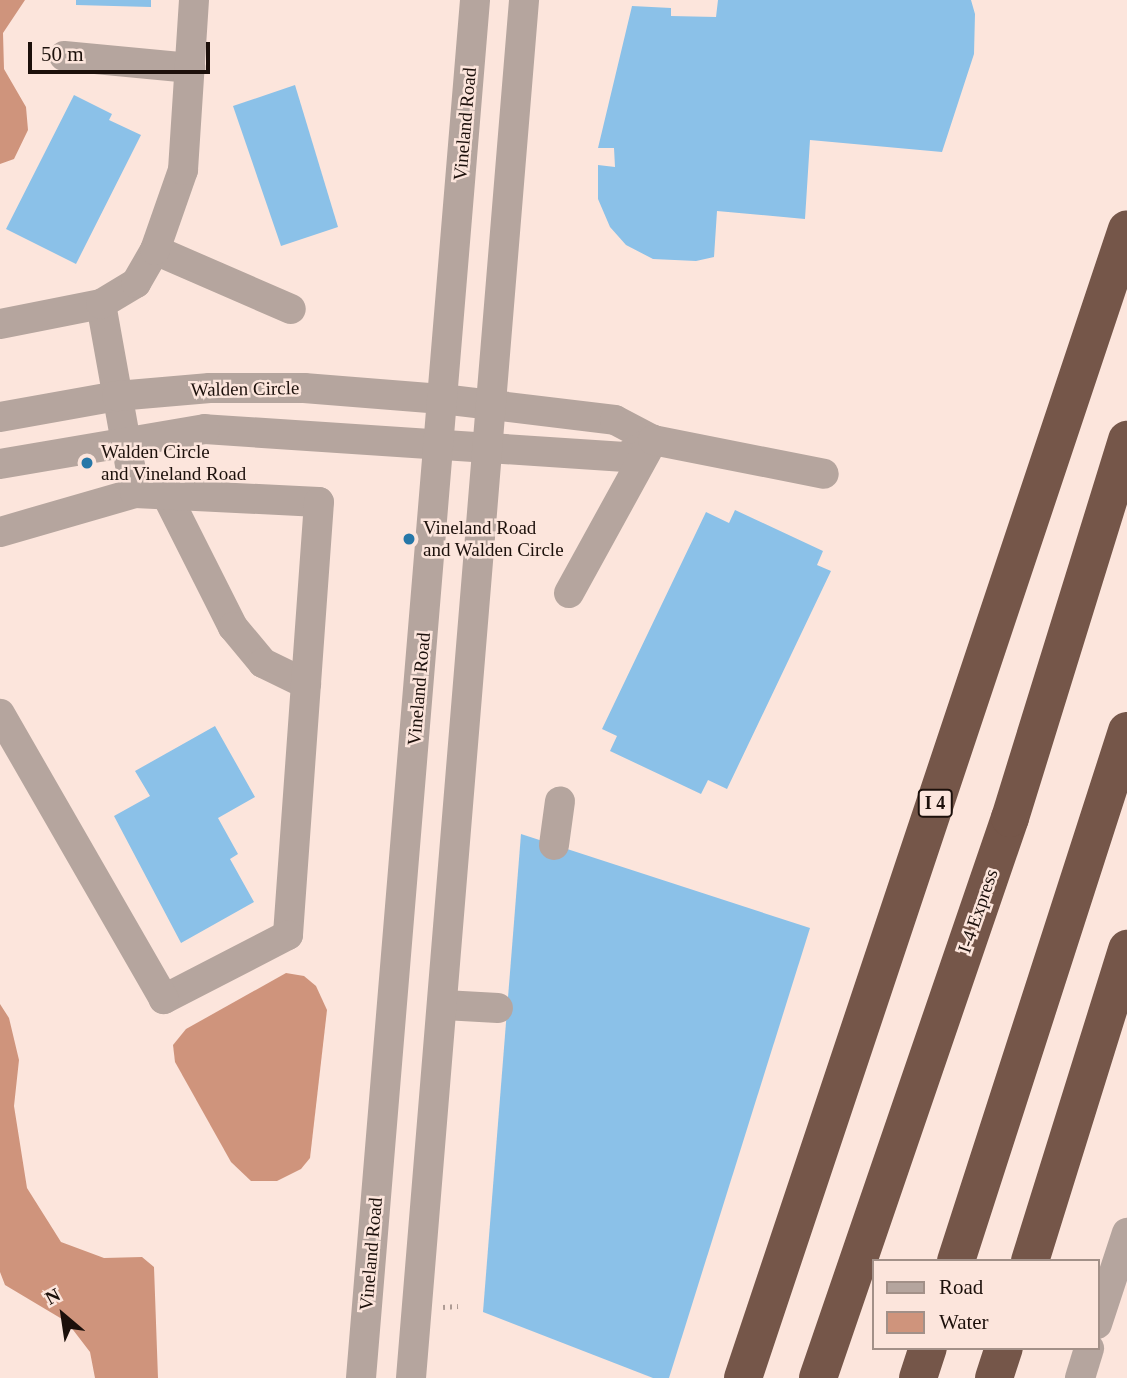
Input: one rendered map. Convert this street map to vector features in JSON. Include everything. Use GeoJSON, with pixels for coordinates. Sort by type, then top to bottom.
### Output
{"type":"FeatureCollection","features":[{"type":"Feature","properties":{"kind":"highway","name":"I 4"},"geometry":{"type":"LineString","coordinates":[[743,1378],[1127,229]]}},
{"type":"Feature","properties":{"kind":"highway","name":"I-4 Express"},"geometry":{"type":"LineString","coordinates":[[818,1378],[1010,818],[1127,440]]}},
{"type":"Feature","properties":{"kind":"highway"},"geometry":{"type":"LineString","coordinates":[[957,1259],[1127,731]]}},
{"type":"Feature","properties":{"kind":"highway"},"geometry":{"type":"LineString","coordinates":[[1031,1259],[1127,949]]}},
{"type":"Feature","properties":{"kind":"highway"},"geometry":{"type":"LineString","coordinates":[[918,1378],[927,1350]]}},
{"type":"Feature","properties":{"kind":"highway"},"geometry":{"type":"LineString","coordinates":[[994,1378],[1003,1350]]}},
{"type":"Feature","properties":{"kind":"street"},"geometry":{"type":"LineString","coordinates":[[0,324],[101,304],[136,283],[156,250],[183,170],[194,0]]}},
{"type":"Feature","properties":{"kind":"street","name":"Vineland Road"},"geometry":{"type":"LineString","coordinates":[[361,1373],[475,0]]}},
{"type":"Feature","properties":{"kind":"street"},"geometry":{"type":"LineString","coordinates":[[361,1373],[410,1378],[444,1005],[524,0]]}},
{"type":"Feature","properties":{"kind":"street"},"geometry":{"type":"LineString","coordinates":[[64,56],[190,68]]}},
{"type":"Feature","properties":{"kind":"street"},"geometry":{"type":"LineString","coordinates":[[156,250],[291,309]]}},
{"type":"Feature","properties":{"kind":"street"},"geometry":{"type":"LineString","coordinates":[[101,304],[135,493]]}},
{"type":"Feature","properties":{"kind":"street","name":"Walden Circle"},"geometry":{"type":"LineString","coordinates":[[0,417],[117,396],[210,388],[304,388],[442,399],[615,420],[653,440],[824,474]]}},
{"type":"Feature","properties":{"kind":"street","name":"Walden Circle"},"geometry":{"type":"LineString","coordinates":[[0,464],[125,439],[205,429],[625,457],[653,440]]}},
{"type":"Feature","properties":{"kind":"street"},"geometry":{"type":"LineString","coordinates":[[569,593],[653,440]]}},
{"type":"Feature","properties":{"kind":"street"},"geometry":{"type":"LineString","coordinates":[[0,532],[135,493],[319,502],[288,935],[164,999],[0,714]]}},
{"type":"Feature","properties":{"kind":"street"},"geometry":{"type":"LineString","coordinates":[[166,494],[233,627],[263,663],[306,684]]}},
{"type":"Feature","properties":{"kind":"street"},"geometry":{"type":"LineString","coordinates":[[554,845],[560,801]]}},
{"type":"Feature","properties":{"kind":"street"},"geometry":{"type":"LineString","coordinates":[[444,1005],[498,1008]]}},
{"type":"Feature","properties":{"kind":"street"},"geometry":{"type":"LineString","coordinates":[[1099,1318],[1127,1233]]}},
{"type":"Feature","properties":{"kind":"street"},"geometry":{"type":"LineString","coordinates":[[1080,1378],[1088,1350]]}},
{"type":"Feature","properties":{"kind":"path"},"geometry":{"type":"LineString","coordinates":[[438,1307],[458,1306]]}},
{"type":"Feature","properties":{"kind":"water"},"geometry":{"type":"Polygon","coordinates":[[[0,0],[25,0],[3,33],[4,69],[26,107],[28,130],[14,159],[0,164],[0,0]]]}},
{"type":"Feature","properties":{"kind":"water"},"geometry":{"type":"Polygon","coordinates":[[[286,973],[304,976],[316,986],[327,1010],[310,1158],[301,1169],[277,1181],[251,1181],[231,1162],[175,1062],[173,1045],[186,1029],[286,973]]]}},
{"type":"Feature","properties":{"kind":"water"},"geometry":{"type":"Polygon","coordinates":[[[0,1004],[9,1018],[19,1060],[14,1106],[27,1188],[61,1242],[104,1258],[142,1257],[154,1267],[158,1378],[95,1378],[90,1352],[67,1322],[5,1285],[0,1272],[0,1004]]]}},
{"type":"Feature","properties":{"kind":"building"},"geometry":{"type":"Polygon","coordinates":[[[76,0],[151,0],[151,7],[76,5],[76,0]]]}},
{"type":"Feature","properties":{"kind":"building"},"geometry":{"type":"Polygon","coordinates":[[[718,0],[971,0],[975,14],[974,54],[942,152],[810,140],[805,219],[717,211],[714,257],[696,261],[653,259],[626,245],[610,227],[598,199],[598,165],[615,167],[614,148],[598,148],[632,6],[671,8],[671,16],[716,17],[718,0]]]}},
{"type":"Feature","properties":{"kind":"building"},"geometry":{"type":"Polygon","coordinates":[[[295,85],[338,227],[281,246],[233,106],[295,85]]]}},
{"type":"Feature","properties":{"kind":"building"},"geometry":{"type":"Polygon","coordinates":[[[74,95],[112,114],[109,120],[141,135],[76,264],[6,229],[74,95]]]}},
{"type":"Feature","properties":{"kind":"building"},"geometry":{"type":"Polygon","coordinates":[[[735,510],[823,551],[817,565],[831,571],[727,789],[708,780],[701,794],[610,751],[617,736],[602,729],[706,512],[729,523],[735,510]]]}},
{"type":"Feature","properties":{"kind":"building"},"geometry":{"type":"Polygon","coordinates":[[[215,726],[255,797],[218,818],[238,854],[230,859],[254,902],[181,943],[114,816],[150,796],[135,771],[215,726]]]}},
{"type":"Feature","properties":{"kind":"building"},"geometry":{"type":"Polygon","coordinates":[[[521,834],[810,928],[669,1378],[653,1378],[483,1312],[521,834]]]}},
{"type":"Feature","properties":{"kind":"place","name":"Walden Circle and Vineland Road"},"geometry":{"type":"Point","coordinates":[87,463]}},
{"type":"Feature","properties":{"kind":"place","name":"Vineland Road and Walden Circle"},"geometry":{"type":"Point","coordinates":[409,539]}}]}
